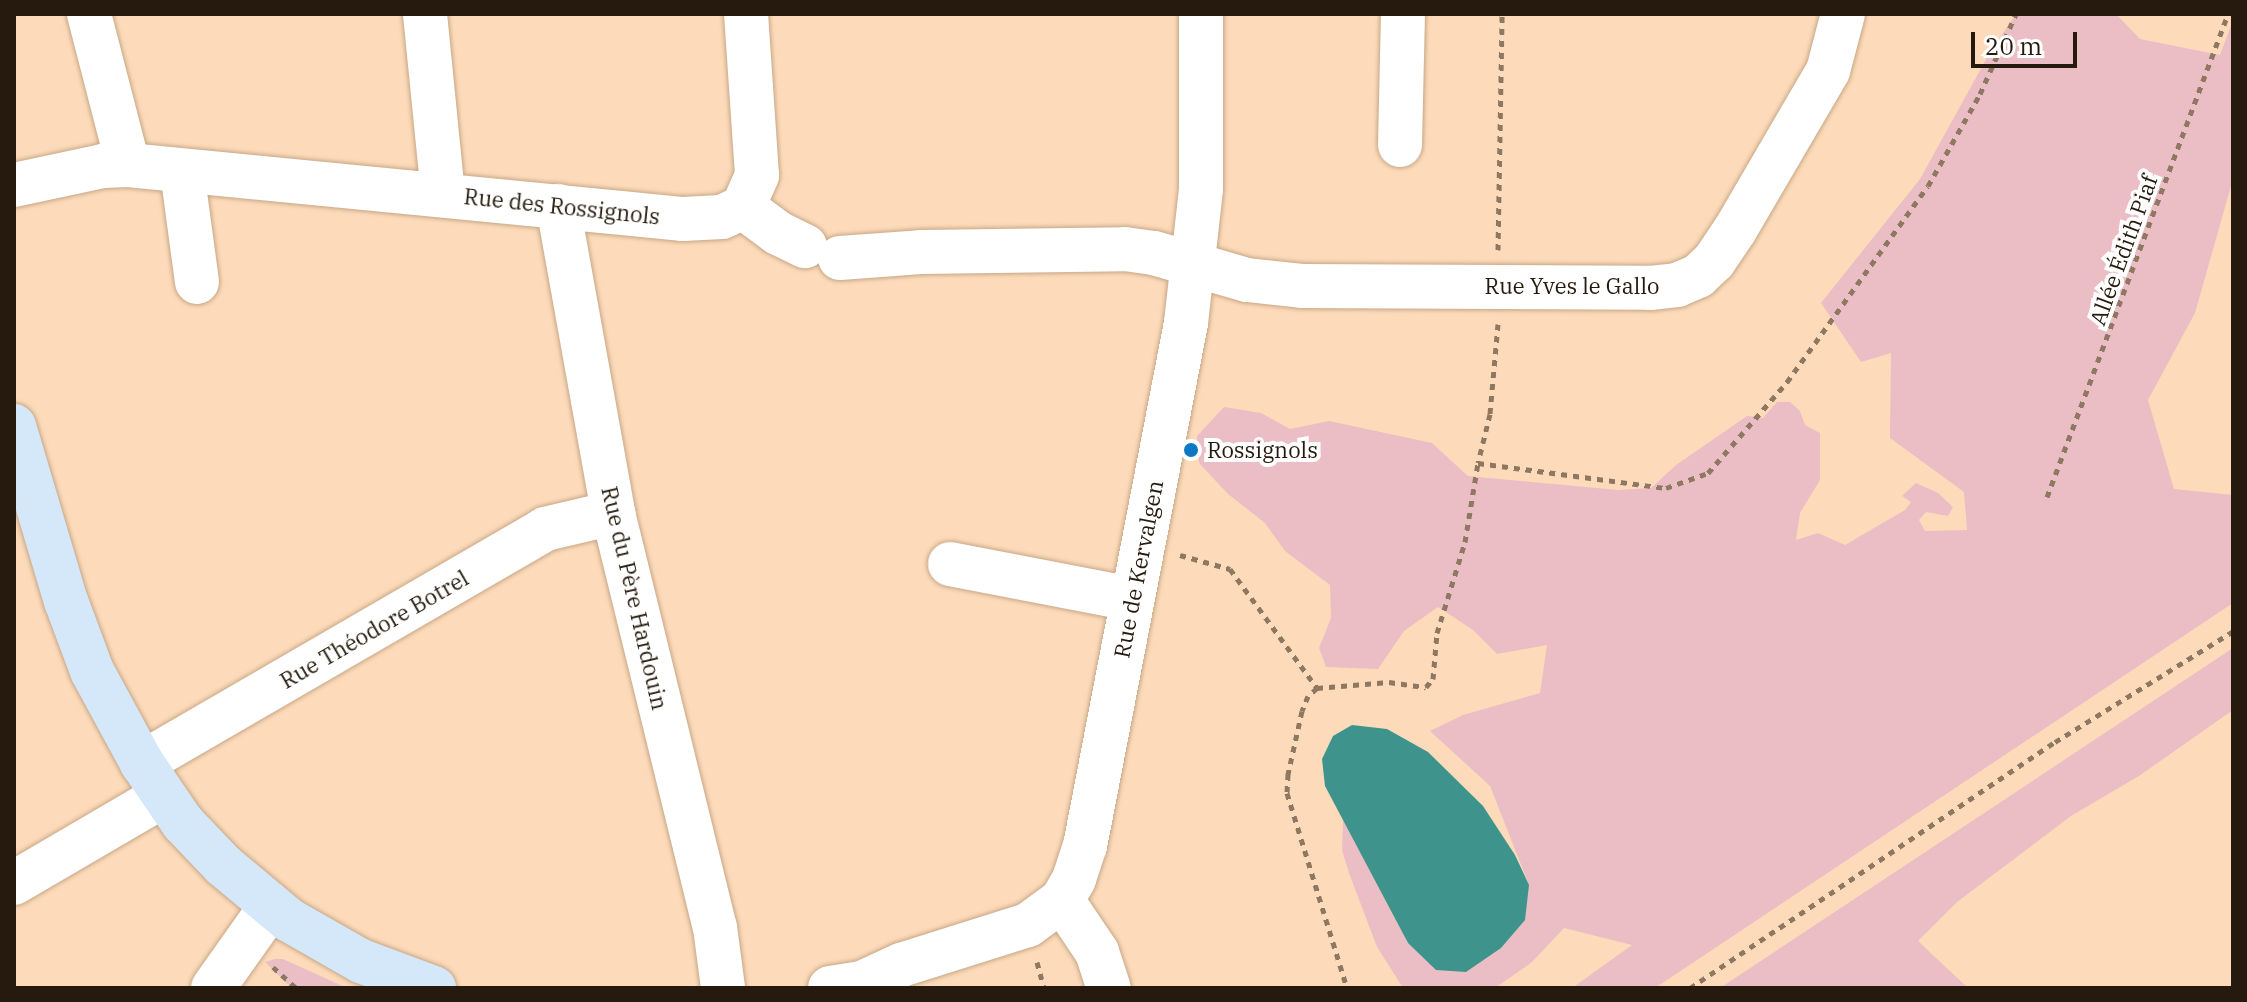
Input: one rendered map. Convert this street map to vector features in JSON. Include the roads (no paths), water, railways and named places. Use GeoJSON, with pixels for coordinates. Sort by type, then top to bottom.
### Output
{"type":"FeatureCollection","features":[{"type":"Feature","properties":{"kind":"main road"},"geometry":{"type":"LineString","coordinates":[[14,426],[78,634],[115,716],[152,780],[204,847],[271,906],[337,949],[434,988]]}},
{"type":"Feature","properties":{"kind":"street"},"geometry":{"type":"LineString","coordinates":[[89,14],[128,165]]}},
{"type":"Feature","properties":{"kind":"street"},"geometry":{"type":"LineString","coordinates":[[425,14],[443,193]]}},
{"type":"Feature","properties":{"kind":"street"},"geometry":{"type":"LineString","coordinates":[[743,207],[757,175],[758,164],[746,14]]}},
{"type":"Feature","properties":{"kind":"street","name":"Rue de Kervalgen"},"geometry":{"type":"LineString","coordinates":[[850,986],[901,965],[1028,925],[1062,900],[1074,879],[1085,846],[1186,323],[1201,189],[1201,14]]}},
{"type":"Feature","properties":{"kind":"street"},"geometry":{"type":"LineString","coordinates":[[1400,145],[1403,14]]}},
{"type":"Feature","properties":{"kind":"street","name":"Rue Yves le Gallo"},"geometry":{"type":"LineString","coordinates":[[743,207],[778,233],[822,252],[1125,249],[1247,280],[1302,286],[1650,288],[1677,285],[1698,276],[1714,261],[1735,230],[1828,71],[1843,14]]}},
{"type":"Feature","properties":{"kind":"street","name":"Rue des Rossignols"},"geometry":{"type":"LineString","coordinates":[[14,185],[103,166],[128,165],[443,193],[683,219],[722,217],[743,207]]}},
{"type":"Feature","properties":{"kind":"street"},"geometry":{"type":"LineString","coordinates":[[182,171],[197,282]]}},
{"type":"Feature","properties":{"kind":"street","name":"Rue du Père Hardouin"},"geometry":{"type":"LineString","coordinates":[[558,206],[613,513],[715,927],[723,981]]}},
{"type":"Feature","properties":{"kind":"street","name":"Rue Théodore Botrel"},"geometry":{"type":"LineString","coordinates":[[14,883],[103,834],[152,780],[533,536],[560,523],[613,513]]}},
{"type":"Feature","properties":{"kind":"street"},"geometry":{"type":"LineString","coordinates":[[950,564],[1132,599]]}},
{"type":"Feature","properties":{"kind":"street"},"geometry":{"type":"LineString","coordinates":[[1062,900],[1097,952],[1109,988]]}},
{"type":"Feature","properties":{"kind":"street"},"geometry":{"type":"LineString","coordinates":[[213,988],[271,906]]}},
{"type":"Feature","properties":{"kind":"water"},"geometry":{"type":"Polygon","coordinates":[[[1352,725],[1387,729],[1428,752],[1483,806],[1515,855],[1529,885],[1525,920],[1501,948],[1466,972],[1436,970],[1408,943],[1325,786],[1322,759],[1333,736],[1352,725]]]}},
{"type":"Feature","properties":{"kind":"place","name":"Rossignols"},"geometry":{"type":"Point","coordinates":[1191,450]}}]}
